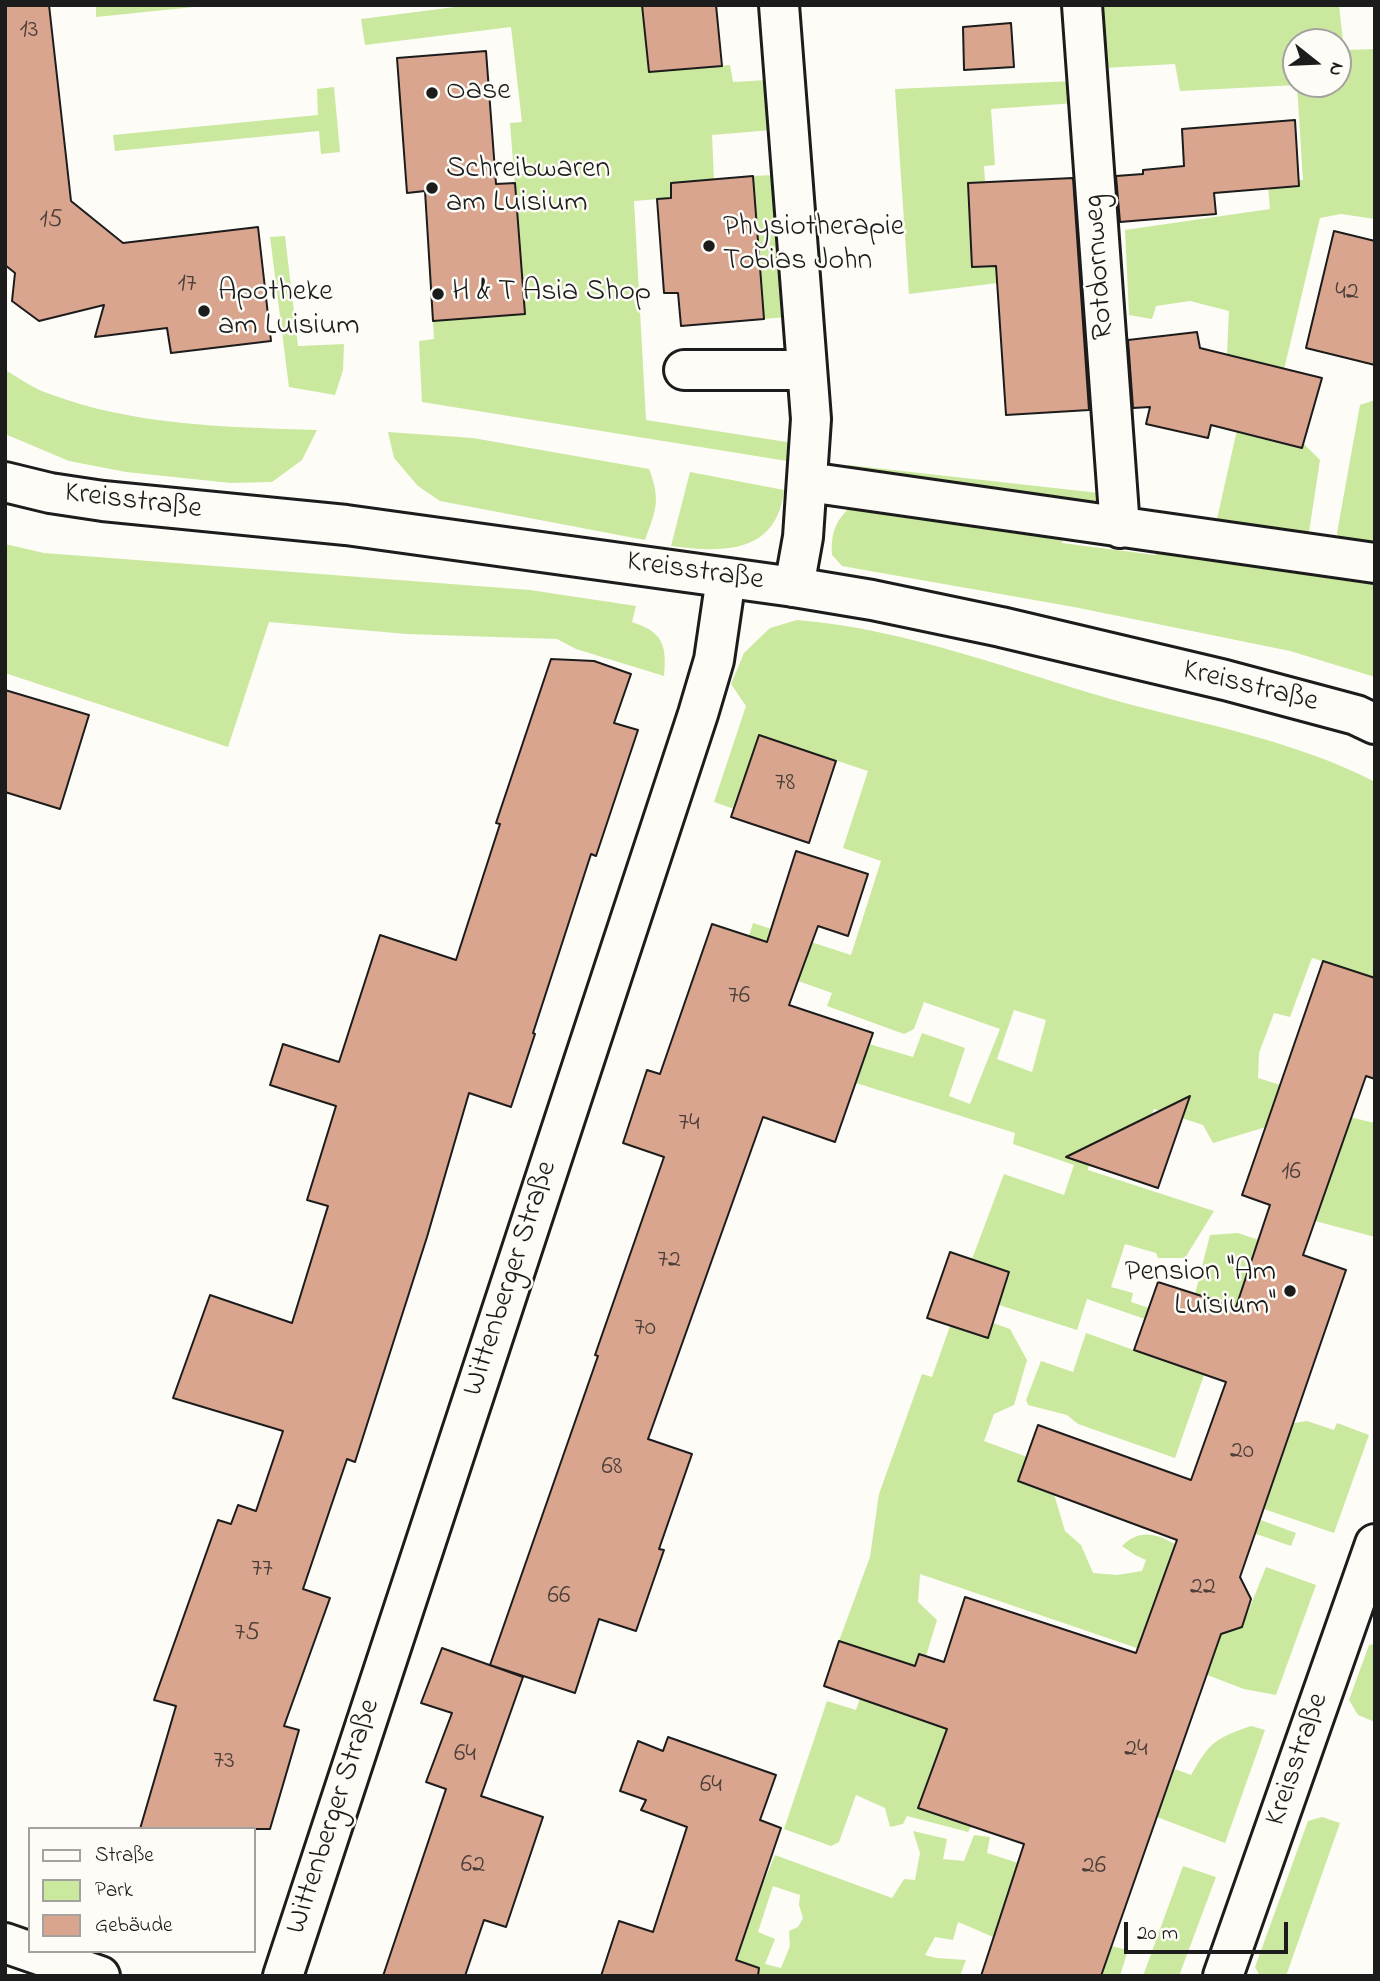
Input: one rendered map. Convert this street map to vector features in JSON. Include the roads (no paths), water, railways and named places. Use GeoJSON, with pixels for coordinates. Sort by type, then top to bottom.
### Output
{"type":"FeatureCollection","features":[{"type":"Feature","properties":{"kind":"street"},"geometry":{"type":"LineString","coordinates":[[779,5],[811,419],[803,537],[794,587]]}},
{"type":"Feature","properties":{"kind":"street","name":"Rotdornweg"},"geometry":{"type":"LineString","coordinates":[[1082,5],[1120,528]]}},
{"type":"Feature","properties":{"kind":"street"},"geometry":{"type":"LineString","coordinates":[[684,370],[807,370]]}},
{"type":"Feature","properties":{"kind":"street","name":"Kreisstraße"},"geometry":{"type":"LineString","coordinates":[[5,482],[50,493],[103,501],[346,525],[872,600],[1014,630],[1225,680],[1356,715],[1375,724]]}},
{"type":"Feature","properties":{"kind":"street"},"geometry":{"type":"LineString","coordinates":[[808,482],[1375,563]]}},
{"type":"Feature","properties":{"kind":"street","name":"Wittenberger Straße"},"geometry":{"type":"LineString","coordinates":[[283,1976],[698,715],[714,660],[726,578]]}},
{"type":"Feature","properties":{"kind":"street","name":"Kreisstraße"},"geometry":{"type":"LineString","coordinates":[[1223,1976],[1375,1544]]}},
{"type":"Feature","properties":{"kind":"street"},"geometry":{"type":"LineString","coordinates":[[5,1943],[28,1951]]}},
{"type":"Feature","properties":{"kind":"street"},"geometry":{"type":"LineString","coordinates":[[34,1953],[100,1976]]}},
{"type":"Feature","properties":{"kind":"place","name":"Oase"},"geometry":{"type":"Point","coordinates":[432,93]}},
{"type":"Feature","properties":{"kind":"place","name":"Schreibwaren am Luisium"},"geometry":{"type":"Point","coordinates":[432,188]}},
{"type":"Feature","properties":{"kind":"place","name":"Physiotherapie Tobias John"},"geometry":{"type":"Point","coordinates":[709,246]}},
{"type":"Feature","properties":{"kind":"place","name":"H & T Asia Shop"},"geometry":{"type":"Point","coordinates":[438,294]}},
{"type":"Feature","properties":{"kind":"place","name":"Apotheke am Luisium"},"geometry":{"type":"Point","coordinates":[204,311]}},
{"type":"Feature","properties":{"kind":"place","name":"Pension \"Am Luisium\""},"geometry":{"type":"Point","coordinates":[1290,1291]}}]}
